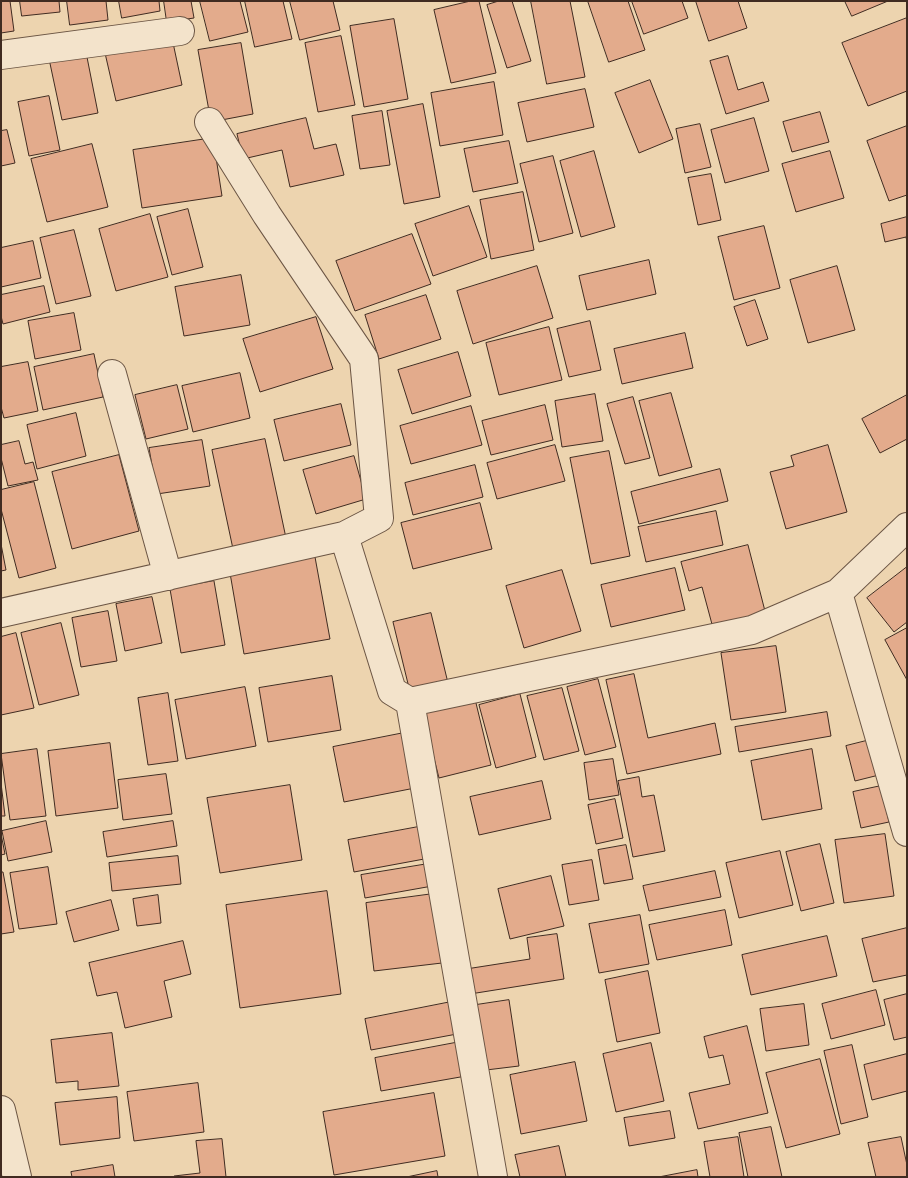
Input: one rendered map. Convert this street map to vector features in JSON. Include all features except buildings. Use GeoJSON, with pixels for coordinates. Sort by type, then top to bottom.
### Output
{"type":"FeatureCollection","features":[{"type":"Feature","properties":{"kind":"street"},"geometry":{"type":"LineString","coordinates":[[1,56],[180,31]]}},
{"type":"Feature","properties":{"kind":"street"},"geometry":{"type":"LineString","coordinates":[[1,613],[344,536],[379,518],[364,359],[267,215],[209,122]]}},
{"type":"Feature","properties":{"kind":"street"},"geometry":{"type":"LineString","coordinates":[[112,374],[168,576]]}},
{"type":"Feature","properties":{"kind":"street"},"geometry":{"type":"LineString","coordinates":[[344,536],[392,691],[410,702],[752,630],[838,593],[907,527]]}},
{"type":"Feature","properties":{"kind":"street"},"geometry":{"type":"LineString","coordinates":[[838,593],[907,832]]}},
{"type":"Feature","properties":{"kind":"street"},"geometry":{"type":"LineString","coordinates":[[410,702],[493,1177]]}},
{"type":"Feature","properties":{"kind":"street"},"geometry":{"type":"LineString","coordinates":[[1,1110],[17,1177]]}}]}
